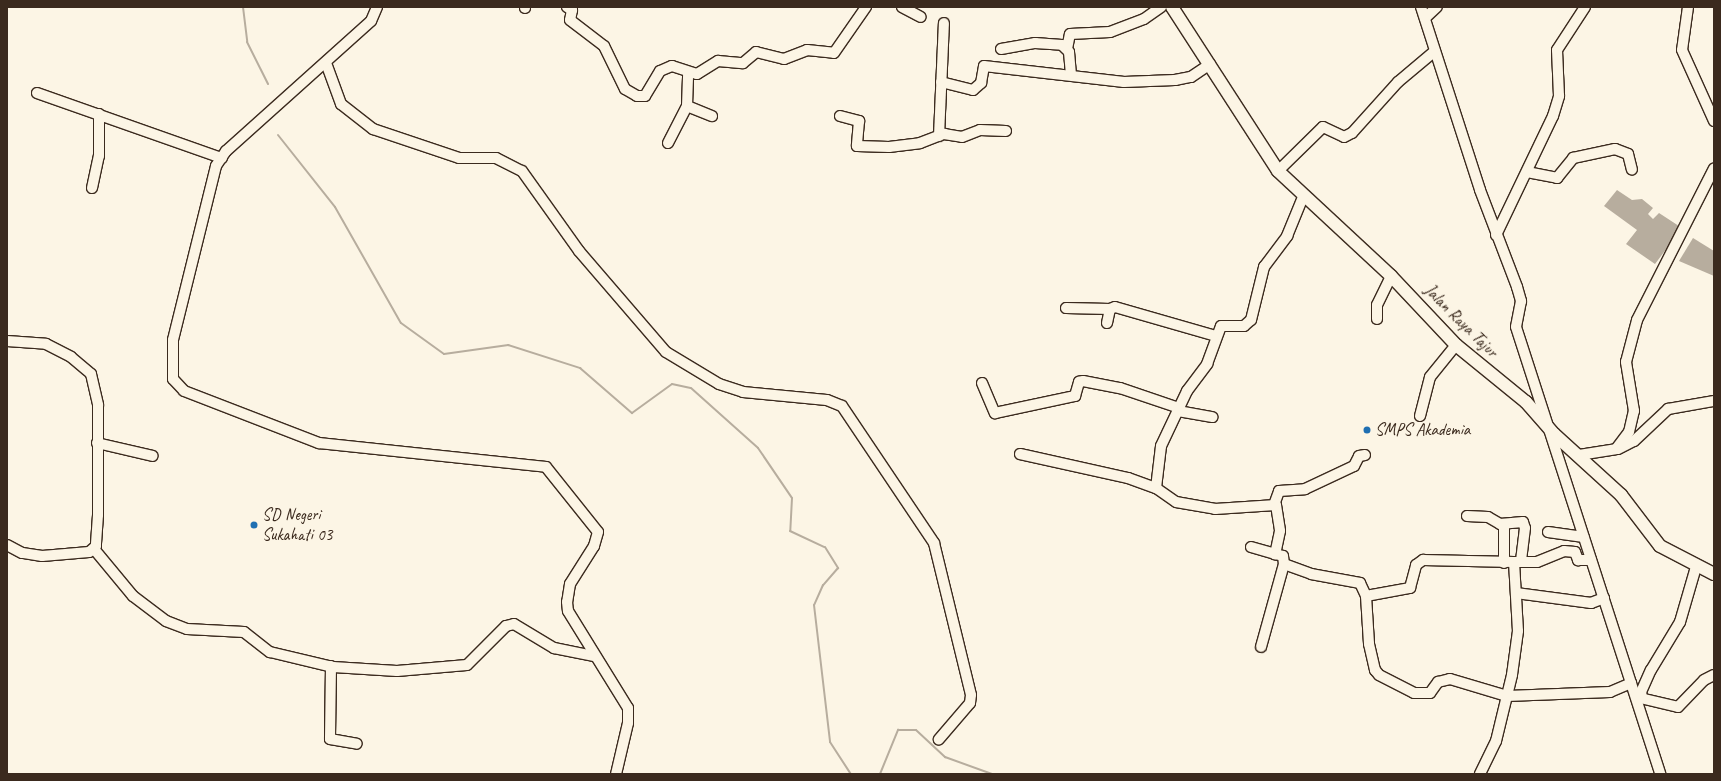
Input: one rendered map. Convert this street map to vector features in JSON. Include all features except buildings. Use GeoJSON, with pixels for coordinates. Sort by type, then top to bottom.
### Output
{"type":"FeatureCollection","features":[{"type":"Feature","properties":{"kind":"main road","name":"Jalan Raya Tajur"},"geometry":{"type":"LineString","coordinates":[[1172,7],[1278,171],[1303,197],[1391,276],[1456,345],[1520,397],[1548,427],[1620,495],[1660,546],[1696,567],[1714,574]]}},
{"type":"Feature","properties":{"kind":"street"},"geometry":{"type":"LineString","coordinates":[[378,7],[371,21],[287,100],[265,118],[222,158],[207,194],[196,257],[173,340],[172,371],[176,385],[319,443],[546,467],[598,532],[594,546],[570,584],[567,602],[568,611],[594,656],[628,708],[628,723],[616,774]]}},
{"type":"Feature","properties":{"kind":"street"},"geometry":{"type":"LineString","coordinates":[[568,7],[572,10],[570,20],[604,46],[625,89],[637,96],[645,96],[663,68],[672,66],[688,72],[704,73],[718,61],[740,64],[756,52],[784,59],[807,50],[834,53],[866,7]]}},
{"type":"Feature","properties":{"kind":"street"},"geometry":{"type":"LineString","coordinates":[[902,7],[921,17]]}},
{"type":"Feature","properties":{"kind":"street"},"geometry":{"type":"LineString","coordinates":[[1071,74],[1067,49],[1070,34],[1110,32],[1144,19],[1161,7]]}},
{"type":"Feature","properties":{"kind":"street"},"geometry":{"type":"LineString","coordinates":[[1421,7],[1496,235],[1520,298],[1516,327],[1631,683],[1639,698],[1660,774]]}},
{"type":"Feature","properties":{"kind":"street"},"geometry":{"type":"LineString","coordinates":[[1425,18],[1437,7]]}},
{"type":"Feature","properties":{"kind":"street"},"geometry":{"type":"LineString","coordinates":[[1496,235],[1527,172],[1556,106],[1557,50],[1585,7]]}},
{"type":"Feature","properties":{"kind":"street"},"geometry":{"type":"LineString","coordinates":[[1688,7],[1682,50],[1714,121]]}},
{"type":"Feature","properties":{"kind":"street"},"geometry":{"type":"LineString","coordinates":[[938,136],[944,23]]}},
{"type":"Feature","properties":{"kind":"street"},"geometry":{"type":"LineString","coordinates":[[1001,49],[1044,43],[1067,49]]}},
{"type":"Feature","properties":{"kind":"street"},"geometry":{"type":"LineString","coordinates":[[1278,171],[1323,127],[1344,137],[1352,133],[1398,82],[1435,52]]}},
{"type":"Feature","properties":{"kind":"street"},"geometry":{"type":"LineString","coordinates":[[326,63],[341,104],[373,129],[459,158],[496,158],[522,171],[580,251],[666,352],[720,384],[743,392],[827,400],[842,406],[934,543],[971,695],[970,703],[940,739]]}},
{"type":"Feature","properties":{"kind":"street"},"geometry":{"type":"LineString","coordinates":[[941,82],[973,90],[981,83],[984,66],[1071,74],[1124,82],[1175,80],[1191,78],[1210,64]]}},
{"type":"Feature","properties":{"kind":"street"},"geometry":{"type":"LineString","coordinates":[[668,143],[686,106],[688,72]]}},
{"type":"Feature","properties":{"kind":"street"},"geometry":{"type":"LineString","coordinates":[[37,93],[222,158]]}},
{"type":"Feature","properties":{"kind":"street"},"geometry":{"type":"LineString","coordinates":[[686,106],[712,116]]}},
{"type":"Feature","properties":{"kind":"street"},"geometry":{"type":"LineString","coordinates":[[92,188],[99,156],[99,114]]}},
{"type":"Feature","properties":{"kind":"street"},"geometry":{"type":"LineString","coordinates":[[840,116],[859,120],[857,146],[920,143],[938,136],[1006,131]]}},
{"type":"Feature","properties":{"kind":"street"},"geometry":{"type":"LineString","coordinates":[[1527,172],[1557,178],[1572,158],[1615,149],[1628,154],[1632,170]]}},
{"type":"Feature","properties":{"kind":"street"},"geometry":{"type":"LineString","coordinates":[[1616,449],[1629,432],[1633,418],[1626,362],[1637,320],[1714,168]]}},
{"type":"Feature","properties":{"kind":"street"},"geometry":{"type":"LineString","coordinates":[[1156,488],[1161,446],[1179,409],[1207,364],[1216,336],[1221,326],[1244,326],[1251,320],[1264,267],[1287,236],[1303,197]]}},
{"type":"Feature","properties":{"kind":"street"},"geometry":{"type":"LineString","coordinates":[[1377,319],[1377,305],[1391,276]]}},
{"type":"Feature","properties":{"kind":"street"},"geometry":{"type":"LineString","coordinates":[[1066,308],[1110,309],[1115,307],[1134,311],[1216,336]]}},
{"type":"Feature","properties":{"kind":"street"},"geometry":{"type":"LineString","coordinates":[[1107,323],[1110,309]]}},
{"type":"Feature","properties":{"kind":"street"},"geometry":{"type":"LineString","coordinates":[[7,341],[46,344],[83,364],[96,386],[98,526],[94,549],[133,596],[166,621],[186,629],[244,632],[270,652],[331,666],[397,671],[467,665],[506,626],[514,624],[554,648],[594,656]]}},
{"type":"Feature","properties":{"kind":"street"},"geometry":{"type":"LineString","coordinates":[[1420,416],[1430,377],[1456,345]]}},
{"type":"Feature","properties":{"kind":"street"},"geometry":{"type":"LineString","coordinates":[[982,383],[995,413],[1075,396],[1081,381],[1120,388],[1179,409],[1212,418]]}},
{"type":"Feature","properties":{"kind":"street"},"geometry":{"type":"LineString","coordinates":[[1579,455],[1616,449],[1634,441],[1668,410],[1714,401]]}},
{"type":"Feature","properties":{"kind":"street"},"geometry":{"type":"LineString","coordinates":[[97,444],[153,456]]}},
{"type":"Feature","properties":{"kind":"street"},"geometry":{"type":"LineString","coordinates":[[1020,454],[1065,462],[1156,488],[1176,502],[1215,509],[1274,505]]}},
{"type":"Feature","properties":{"kind":"street"},"geometry":{"type":"LineString","coordinates":[[1274,505],[1279,491],[1305,489],[1354,466],[1359,456],[1365,455]]}},
{"type":"Feature","properties":{"kind":"street"},"geometry":{"type":"LineString","coordinates":[[1274,505],[1278,509],[1280,531],[1275,554]]}},
{"type":"Feature","properties":{"kind":"street"},"geometry":{"type":"LineString","coordinates":[[1467,516],[1488,518],[1504,524],[1524,523],[1513,562]]}},
{"type":"Feature","properties":{"kind":"street"},"geometry":{"type":"LineString","coordinates":[[1480,774],[1496,741],[1507,696],[1518,631],[1513,562],[1504,524]]}},
{"type":"Feature","properties":{"kind":"street"},"geometry":{"type":"LineString","coordinates":[[1548,532],[1584,537]]}},
{"type":"Feature","properties":{"kind":"street"},"geometry":{"type":"LineString","coordinates":[[7,545],[25,554],[42,556],[70,555],[94,549]]}},
{"type":"Feature","properties":{"kind":"street"},"geometry":{"type":"LineString","coordinates":[[1251,547],[1283,556],[1284,564],[1261,647]]}},
{"type":"Feature","properties":{"kind":"street"},"geometry":{"type":"LineString","coordinates":[[1366,596],[1410,588],[1416,565],[1423,560],[1537,562],[1564,551],[1575,552],[1578,560],[1591,560]]}},
{"type":"Feature","properties":{"kind":"street"},"geometry":{"type":"LineString","coordinates":[[1284,564],[1311,574],[1360,582],[1366,596],[1369,644],[1379,675],[1414,693],[1430,693],[1438,682],[1450,679],[1507,696],[1610,692],[1631,683]]}},
{"type":"Feature","properties":{"kind":"street"},"geometry":{"type":"LineString","coordinates":[[1639,698],[1651,670],[1680,622],[1696,567]]}},
{"type":"Feature","properties":{"kind":"street"},"geometry":{"type":"LineString","coordinates":[[1516,592],[1591,603],[1604,598]]}},
{"type":"Feature","properties":{"kind":"street"},"geometry":{"type":"LineString","coordinates":[[331,666],[330,739],[357,744]]}},
{"type":"Feature","properties":{"kind":"street"},"geometry":{"type":"LineString","coordinates":[[1639,698],[1678,707],[1704,680],[1714,675]]}},
{"type":"Feature","properties":{"kind":"shaded area"},"geometry":{"type":"Polygon","coordinates":[[[1617,190],[1632,200],[1642,199],[1653,208],[1648,214],[1653,219],[1659,213],[1682,228],[1655,264],[1626,244],[1637,230],[1604,206],[1617,190]]]}},
{"type":"Feature","properties":{"kind":"shaded area"},"geometry":{"type":"Polygon","coordinates":[[[1693,238],[1714,251],[1714,276],[1679,261],[1693,238]]]}},
{"type":"Feature","properties":{"kind":"waterway"},"geometry":{"type":"LineString","coordinates":[[243,7],[247,42],[268,84]]}},
{"type":"Feature","properties":{"kind":"waterway"},"geometry":{"type":"LineString","coordinates":[[278,135],[335,207],[401,323],[444,354],[508,345],[580,368],[632,413],[672,384],[691,388],[758,448],[792,498],[790,531],[825,547],[838,568],[823,585],[814,605],[830,742],[851,774]]}},
{"type":"Feature","properties":{"kind":"waterway"},"geometry":{"type":"LineString","coordinates":[[880,774],[898,730],[916,730],[945,757],[992,774]]}},
{"type":"Feature","properties":{"kind":"place","name":"SMPS Akademia"},"geometry":{"type":"Point","coordinates":[1367,430]}},
{"type":"Feature","properties":{"kind":"place","name":"SD Negeri Sukahati 03"},"geometry":{"type":"Point","coordinates":[254,525]}}]}
